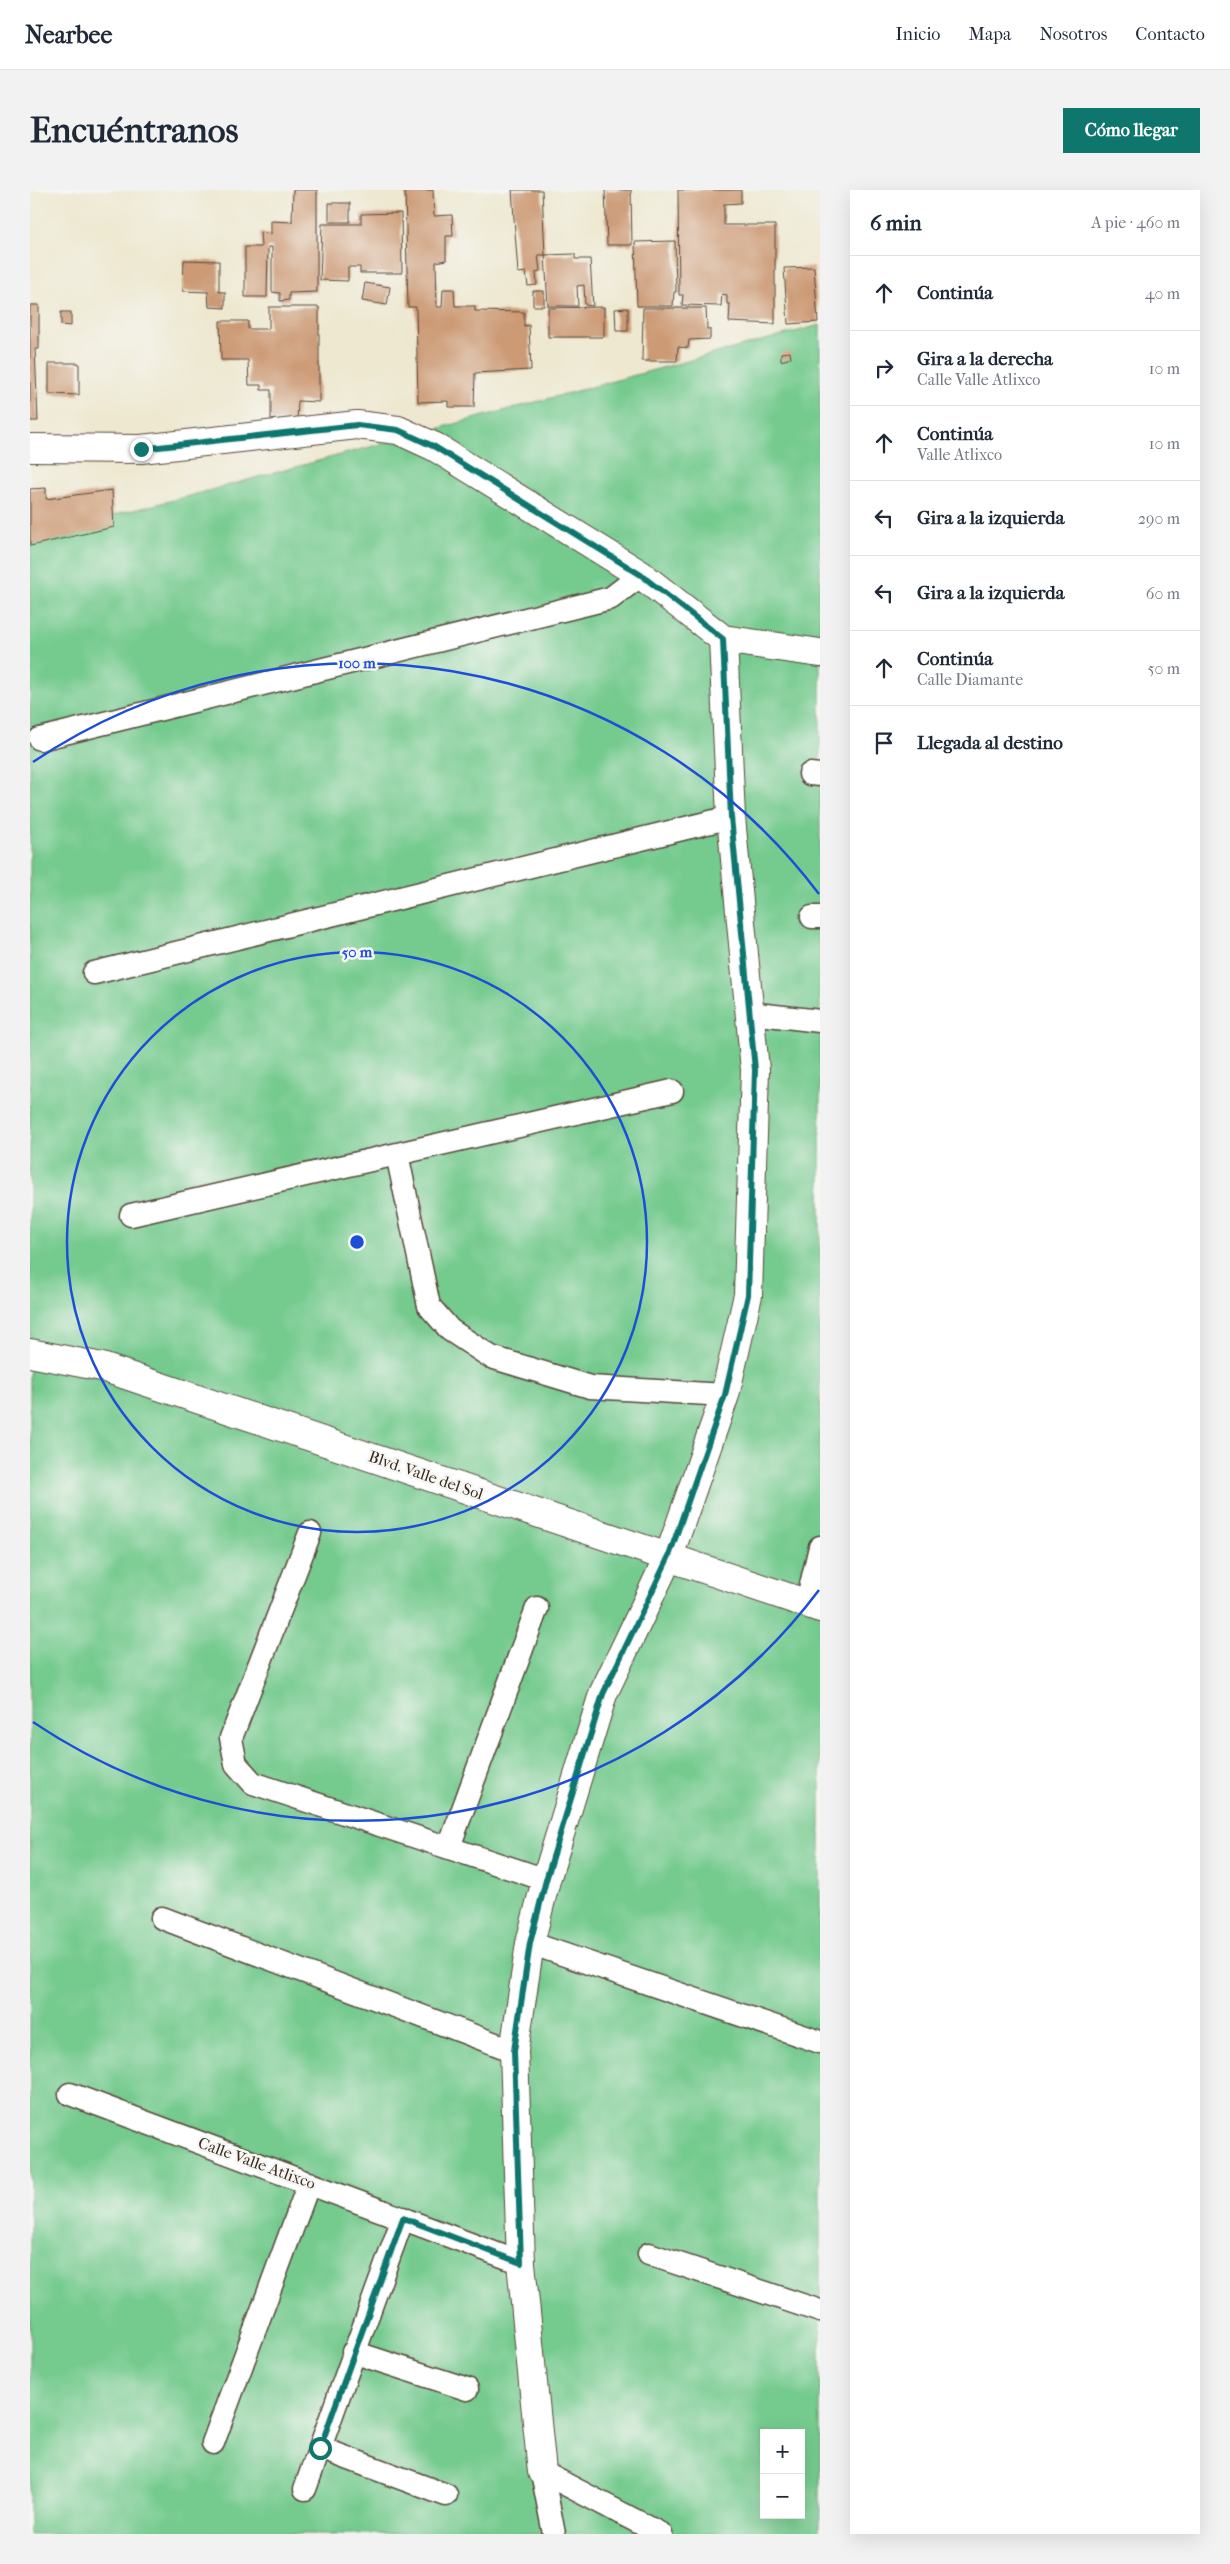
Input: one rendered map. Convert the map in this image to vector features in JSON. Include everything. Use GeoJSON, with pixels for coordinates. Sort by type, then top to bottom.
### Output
{"type":"FeatureCollection","features":[{"type":"Feature","properties":{"kind":"street"},"geometry":{"type":"LineString","coordinates":[[30,448],[141,449],[357,425],[398,430],[435,447],[641,575],[723,639],[820,654]]}},
{"type":"Feature","properties":{"kind":"street"},"geometry":{"type":"LineString","coordinates":[[542,2472],[521,2263],[514,2051],[530,1943],[546,1880],[603,1694],[669,1556],[725,1395],[748,1295],[755,1070],[731,817],[723,639]]}},
{"type":"Feature","properties":{"kind":"street","name":"Blvd. Valle del Sol"},"geometry":{"type":"LineString","coordinates":[[30,1353],[102,1367],[813,1605]]}},
{"type":"Feature","properties":{"kind":"lane"},"geometry":{"type":"LineString","coordinates":[[40,739],[611,598],[641,575]]}},
{"type":"Feature","properties":{"kind":"lane"},"geometry":{"type":"LineString","coordinates":[[94,973],[731,817]]}},
{"type":"Feature","properties":{"kind":"lane"},"geometry":{"type":"LineString","coordinates":[[749,1013],[820,1021]]}},
{"type":"Feature","properties":{"kind":"lane"},"geometry":{"type":"LineString","coordinates":[[131,1215],[672,1091]]}},
{"type":"Feature","properties":{"kind":"lane"},"geometry":{"type":"LineString","coordinates":[[397,1154],[429,1306],[450,1330],[491,1356],[590,1387],[725,1395]]}},
{"type":"Feature","properties":{"kind":"lane"},"geometry":{"type":"LineString","coordinates":[[310,1533],[232,1738],[236,1764],[253,1783],[546,1880]]}},
{"type":"Feature","properties":{"kind":"lane"},"geometry":{"type":"LineString","coordinates":[[813,1605],[820,1547]]}},
{"type":"Feature","properties":{"kind":"lane"},"geometry":{"type":"LineString","coordinates":[[449,1847],[537,1608]]}},
{"type":"Feature","properties":{"kind":"lane"},"geometry":{"type":"LineString","coordinates":[[162,1918],[514,2051]]}},
{"type":"Feature","properties":{"kind":"lane"},"geometry":{"type":"LineString","coordinates":[[530,1943],[820,2042]]}},
{"type":"Feature","properties":{"kind":"lane","name":"Calle Valle Atlixco"},"geometry":{"type":"LineString","coordinates":[[70,2094],[521,2263]]}},
{"type":"Feature","properties":{"kind":"lane"},"geometry":{"type":"LineString","coordinates":[[213,2443],[309,2183]]}},
{"type":"Feature","properties":{"kind":"lane"},"geometry":{"type":"LineString","coordinates":[[305,2489],[403,2218]]}},
{"type":"Feature","properties":{"kind":"lane"},"geometry":{"type":"LineString","coordinates":[[649,2254],[820,2311]]}},
{"type":"Feature","properties":{"kind":"lane"},"geometry":{"type":"LineString","coordinates":[[354,2352],[467,2389]]}},
{"type":"Feature","properties":{"kind":"lane"},"geometry":{"type":"LineString","coordinates":[[320,2448],[446,2495]]}},
{"type":"Feature","properties":{"kind":"lane"},"geometry":{"type":"LineString","coordinates":[[542,2472],[554,2534]]}},
{"type":"Feature","properties":{"kind":"lane"},"geometry":{"type":"LineString","coordinates":[[542,2472],[661,2534]]}},
{"type":"Feature","properties":{"kind":"green space"},"geometry":{"type":"Polygon","coordinates":[[[820,325],[820,2534],[30,2534],[30,536],[185,497],[820,325]]]}},
{"type":"Feature","properties":{"kind":"building"},"geometry":{"type":"Polygon","coordinates":[[[293,190],[317,190],[317,292],[289,293],[289,300],[280,301],[280,293],[272,292],[272,247],[268,247],[267,297],[245,297],[245,247],[261,247],[260,232],[271,234],[271,221],[292,222],[293,190]]]}},
{"type":"Feature","properties":{"kind":"building"},"geometry":{"type":"Polygon","coordinates":[[[405,190],[433,190],[434,216],[452,215],[453,236],[446,236],[446,260],[436,262],[437,307],[442,307],[443,289],[454,289],[455,306],[475,306],[475,311],[524,312],[524,326],[529,325],[531,370],[475,373],[474,407],[448,407],[448,401],[418,402],[416,307],[408,307],[405,190]]]}},
{"type":"Feature","properties":{"kind":"building"},"geometry":{"type":"Polygon","coordinates":[[[512,190],[542,190],[545,255],[538,255],[540,271],[536,272],[537,285],[528,286],[526,272],[518,273],[512,190]]]}},
{"type":"Feature","properties":{"kind":"building"},"geometry":{"type":"Polygon","coordinates":[[[605,190],[631,190],[632,245],[607,245],[605,190]]]}},
{"type":"Feature","properties":{"kind":"building"},"geometry":{"type":"Polygon","coordinates":[[[678,190],[741,190],[741,203],[724,204],[724,225],[775,225],[775,324],[729,322],[730,304],[727,304],[727,295],[722,294],[721,306],[682,305],[683,295],[679,295],[678,190]]]}},
{"type":"Feature","properties":{"kind":"building"},"geometry":{"type":"Polygon","coordinates":[[[329,203],[350,203],[350,222],[329,222],[329,203]]]}},
{"type":"Feature","properties":{"kind":"building"},"geometry":{"type":"Polygon","coordinates":[[[401,213],[402,273],[360,273],[360,267],[348,267],[348,281],[320,280],[322,224],[361,224],[361,214],[401,213]]]}},
{"type":"Feature","properties":{"kind":"building"},"geometry":{"type":"Polygon","coordinates":[[[675,241],[676,292],[674,292],[673,306],[637,306],[635,242],[675,241]]]}},
{"type":"Feature","properties":{"kind":"building"},"geometry":{"type":"Polygon","coordinates":[[[575,254],[575,259],[590,259],[593,306],[585,305],[584,285],[577,286],[578,306],[548,306],[545,255],[575,254]]]}},
{"type":"Feature","properties":{"kind":"building"},"geometry":{"type":"Polygon","coordinates":[[[184,260],[219,261],[219,292],[225,292],[225,308],[209,307],[208,292],[183,291],[184,260]]]}},
{"type":"Feature","properties":{"kind":"building"},"geometry":{"type":"Polygon","coordinates":[[[814,267],[818,322],[788,324],[784,268],[814,267]]]}},
{"type":"Feature","properties":{"kind":"building"},"geometry":{"type":"Polygon","coordinates":[[[365,283],[390,287],[387,305],[362,301],[365,283]]]}},
{"type":"Feature","properties":{"kind":"building"},"geometry":{"type":"Polygon","coordinates":[[[533,291],[544,291],[544,306],[533,306],[533,291]]]}},
{"type":"Feature","properties":{"kind":"building"},"geometry":{"type":"Polygon","coordinates":[[[30,305],[39,305],[39,349],[35,349],[38,421],[30,421],[30,305]]]}},
{"type":"Feature","properties":{"kind":"building"},"geometry":{"type":"Polygon","coordinates":[[[269,307],[319,307],[319,402],[298,401],[297,421],[271,421],[271,390],[261,390],[261,385],[249,385],[248,360],[221,360],[220,321],[248,321],[248,329],[269,329],[269,307]]]}},
{"type":"Feature","properties":{"kind":"building"},"geometry":{"type":"Polygon","coordinates":[[[604,307],[604,337],[548,337],[548,308],[604,307]]]}},
{"type":"Feature","properties":{"kind":"building"},"geometry":{"type":"Polygon","coordinates":[[[628,308],[628,331],[616,331],[615,309],[628,308]]]}},
{"type":"Feature","properties":{"kind":"building"},"geometry":{"type":"Polygon","coordinates":[[[643,308],[706,308],[707,329],[710,329],[710,339],[689,340],[688,348],[678,347],[677,361],[642,361],[643,308]]]}},
{"type":"Feature","properties":{"kind":"building"},"geometry":{"type":"Polygon","coordinates":[[[61,312],[71,312],[71,326],[61,325],[61,312]]]}},
{"type":"Feature","properties":{"kind":"building"},"geometry":{"type":"Polygon","coordinates":[[[790,352],[791,358],[781,361],[781,353],[790,352]]]}},
{"type":"Feature","properties":{"kind":"building"},"geometry":{"type":"Polygon","coordinates":[[[49,363],[79,363],[79,395],[49,394],[49,363]]]}},
{"type":"Feature","properties":{"kind":"building"},"geometry":{"type":"Polygon","coordinates":[[[46,488],[46,499],[112,490],[114,527],[30,546],[30,489],[46,488]]]}},
{"type":"Feature","properties":{"kind":"route"},"geometry":{"type":"LineString","coordinates":[[141,449],[357,425],[398,430],[435,447],[641,575],[723,639],[731,817],[755,1070],[748,1295],[725,1395],[669,1556],[603,1694],[546,1880],[530,1943],[514,2051],[521,2263],[403,2218],[320,2448]]}}]}
